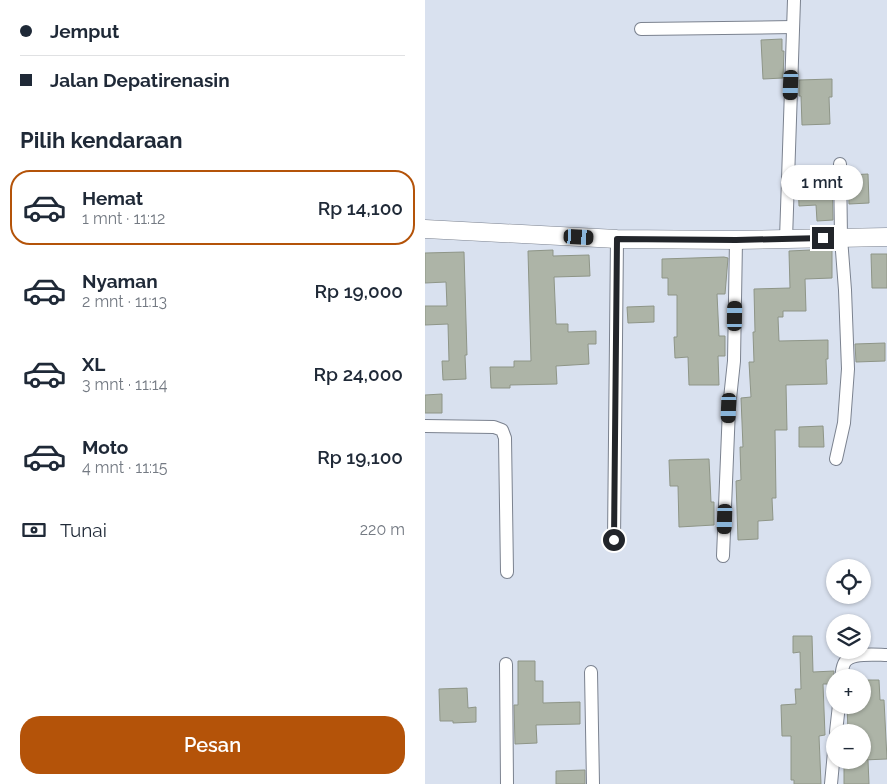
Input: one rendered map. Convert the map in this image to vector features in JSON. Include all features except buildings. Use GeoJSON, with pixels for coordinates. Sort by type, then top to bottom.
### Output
{"type":"FeatureCollection","features":[{"type":"Feature","properties":{"kind":"street"},"geometry":{"type":"LineString","coordinates":[[786,239],[794,0]]}},
{"type":"Feature","properties":{"kind":"street"},"geometry":{"type":"LineString","coordinates":[[641,29],[793,28]]}},
{"type":"Feature","properties":{"kind":"street"},"geometry":{"type":"LineString","coordinates":[[835,459],[844,423],[848,369],[841,238],[840,164]]}},
{"type":"Feature","properties":{"kind":"street"},"geometry":{"type":"LineString","coordinates":[[425,229],[617,239],[736,240],[887,237]]}},
{"type":"Feature","properties":{"kind":"street"},"geometry":{"type":"LineString","coordinates":[[614,540],[617,239]]}},
{"type":"Feature","properties":{"kind":"street"},"geometry":{"type":"LineString","coordinates":[[723,556],[729,408],[733,361],[736,240]]}},
{"type":"Feature","properties":{"kind":"street"},"geometry":{"type":"LineString","coordinates":[[425,426],[494,427],[502,430],[505,438],[507,572]]}},
{"type":"Feature","properties":{"kind":"street"},"geometry":{"type":"LineString","coordinates":[[843,669],[844,662],[849,658],[859,655],[887,655]]}},
{"type":"Feature","properties":{"kind":"street"},"geometry":{"type":"LineString","coordinates":[[506,664],[507,784]]}},
{"type":"Feature","properties":{"kind":"street"},"geometry":{"type":"LineString","coordinates":[[591,672],[593,784]]}},
{"type":"Feature","properties":{"kind":"street"},"geometry":{"type":"LineString","coordinates":[[831,784],[832,769]]}},
{"type":"Feature","properties":{"kind":"route"},"geometry":{"type":"LineString","coordinates":[[614,540],[617,239],[736,240],[823,238]]}}]}
